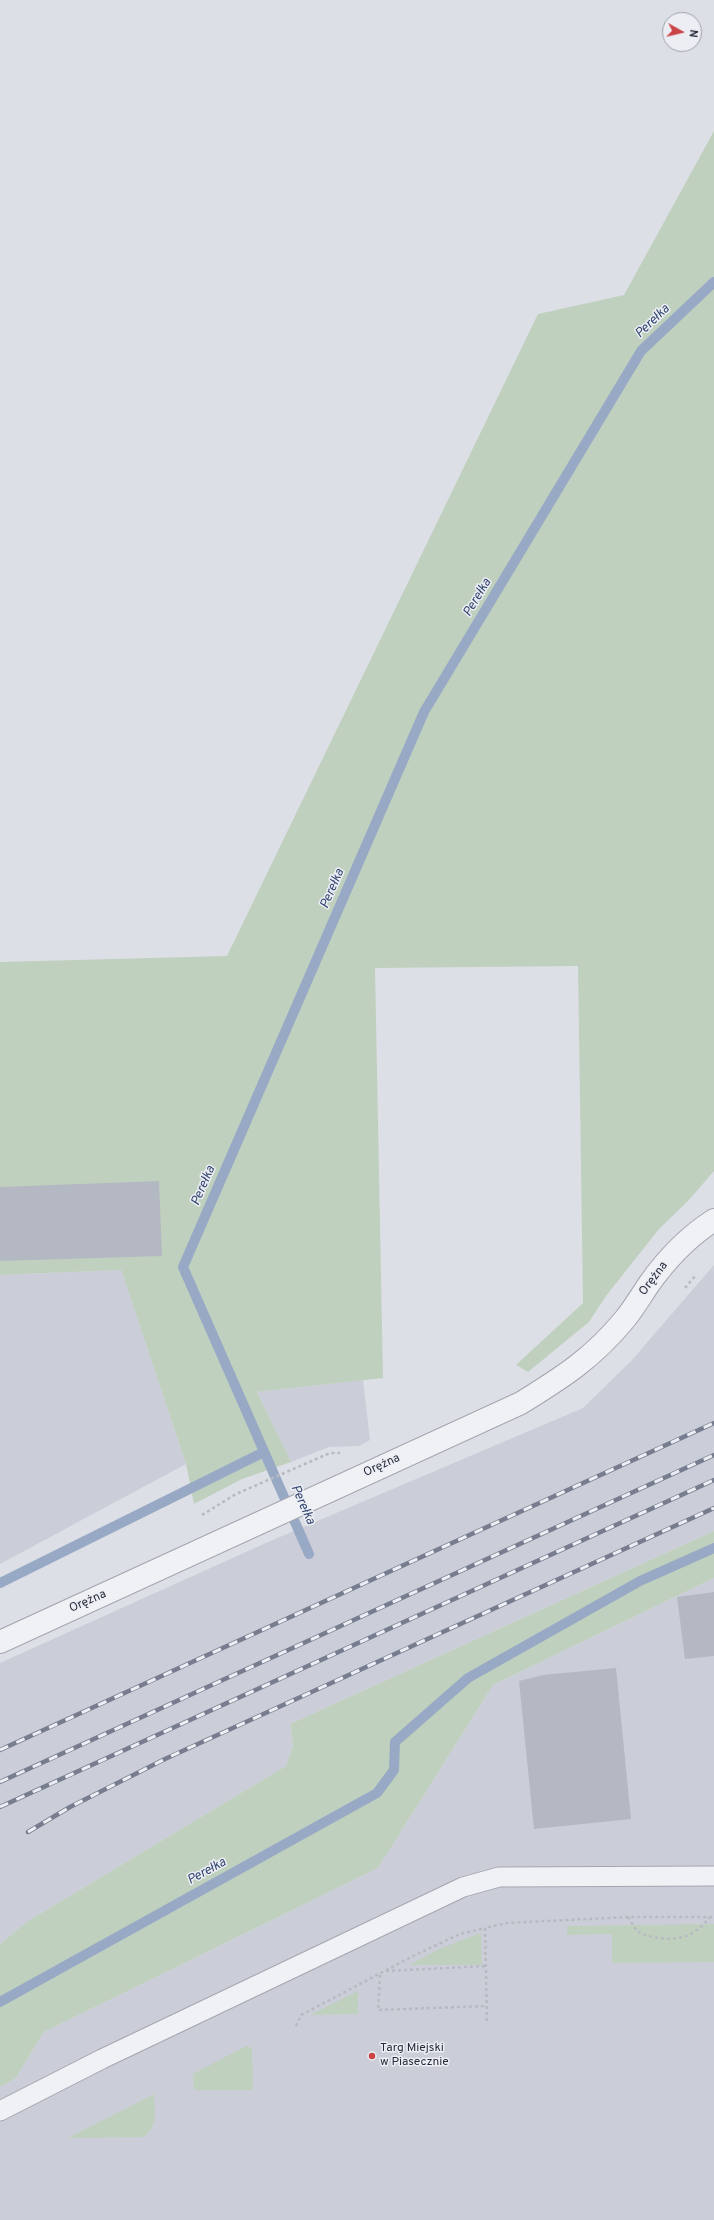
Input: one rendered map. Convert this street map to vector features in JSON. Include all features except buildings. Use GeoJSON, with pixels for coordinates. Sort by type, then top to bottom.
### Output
{"type":"FeatureCollection","features":[{"type":"Feature","properties":{"kind":"street","name":"Orężna"},"geometry":{"type":"LineString","coordinates":[[0,1642],[206,1549],[356,1478],[521,1403],[570,1373],[601,1346],[626,1318],[667,1261],[694,1235],[714,1220]]}},
{"type":"Feature","properties":{"kind":"lane"},"geometry":{"type":"LineString","coordinates":[[0,2111],[102,2059],[463,1887],[499,1877],[714,1876]]}},
{"type":"Feature","properties":{"kind":"path"},"geometry":{"type":"LineString","coordinates":[[198,1518],[236,1494],[330,1453]]}},
{"type":"Feature","properties":{"kind":"path"},"geometry":{"type":"LineString","coordinates":[[628,1917],[638,1932],[650,1937],[678,1940],[691,1935],[712,1917]]}},
{"type":"Feature","properties":{"kind":"path"},"geometry":{"type":"LineString","coordinates":[[296,2026],[301,2015],[380,1975],[417,1954],[460,1934],[507,1923],[628,1917],[712,1917]]}},
{"type":"Feature","properties":{"kind":"path"},"geometry":{"type":"LineString","coordinates":[[485,1928],[488,2021]]}},
{"type":"Feature","properties":{"kind":"path"},"geometry":{"type":"LineString","coordinates":[[386,1971],[486,1966]]}},
{"type":"Feature","properties":{"kind":"path"},"geometry":{"type":"LineString","coordinates":[[380,1975],[378,2010],[487,2006]]}},
{"type":"Feature","properties":{"kind":"shaded area"},"geometry":{"type":"Polygon","coordinates":[[[714,1265],[714,1531],[290,1724],[293,1746],[286,1766],[28,1921],[0,1944],[0,1663],[268,1542],[583,1408],[631,1361],[714,1265]]]}},
{"type":"Feature","properties":{"kind":"shaded area"},"geometry":{"type":"Polygon","coordinates":[[[121,1270],[186,1464],[0,1564],[0,1275],[121,1270]]]}},
{"type":"Feature","properties":{"kind":"shaded area"},"geometry":{"type":"Polygon","coordinates":[[[363,1380],[370,1440],[359,1446],[329,1447],[291,1462],[257,1392],[363,1380]]]}},
{"type":"Feature","properties":{"kind":"shaded area","name":"Targ Miejski w Piasecznie"},"geometry":{"type":"Polygon","coordinates":[[[714,1578],[714,2220],[0,2220],[0,2087],[15,2079],[44,2032],[378,1868],[493,1685],[714,1578]]]}},
{"type":"Feature","properties":{"kind":"green space"},"geometry":{"type":"Polygon","coordinates":[[[714,131],[714,1171],[688,1201],[659,1229],[606,1296],[589,1322],[528,1372],[516,1365],[583,1303],[578,966],[375,968],[383,1378],[257,1392],[291,1462],[242,1479],[194,1504],[186,1464],[121,1270],[0,1275],[0,962],[227,956],[538,314],[624,295],[714,131]]]}},
{"type":"Feature","properties":{"kind":"green space"},"geometry":{"type":"Polygon","coordinates":[[[714,1531],[714,1578],[493,1685],[378,1868],[44,2032],[15,2079],[0,2087],[0,1944],[28,1921],[286,1766],[293,1746],[290,1724],[714,1531]]]}},
{"type":"Feature","properties":{"kind":"green space"},"geometry":{"type":"Polygon","coordinates":[[[714,1924],[714,1962],[612,1963],[612,1934],[567,1935],[567,1926],[714,1924]]]}},
{"type":"Feature","properties":{"kind":"green space"},"geometry":{"type":"Polygon","coordinates":[[[481,1933],[482,1965],[409,1965],[439,1949],[481,1933]]]}},
{"type":"Feature","properties":{"kind":"green space"},"geometry":{"type":"Polygon","coordinates":[[[358,1991],[358,2014],[310,2015],[358,1991]]]}},
{"type":"Feature","properties":{"kind":"green space"},"geometry":{"type":"Polygon","coordinates":[[[246,2046],[252,2048],[253,2090],[194,2090],[193,2074],[246,2046]]]}},
{"type":"Feature","properties":{"kind":"green space"},"geometry":{"type":"Polygon","coordinates":[[[154,2094],[154,2124],[148,2133],[143,2137],[68,2138],[154,2094]]]}},
{"type":"Feature","properties":{"kind":"waterway","name":"Perełka"},"geometry":{"type":"LineString","coordinates":[[309,1554],[183,1267],[424,712],[641,351],[714,282]]}},
{"type":"Feature","properties":{"kind":"waterway"},"geometry":{"type":"LineString","coordinates":[[0,1583],[264,1452]]}},
{"type":"Feature","properties":{"kind":"waterway","name":"Perełka"},"geometry":{"type":"LineString","coordinates":[[0,2002],[377,1793],[394,1770],[395,1742],[468,1678],[640,1581],[714,1548]]}},
{"type":"Feature","properties":{"kind":"railway"},"geometry":{"type":"LineString","coordinates":[[0,1750],[714,1423]]}},
{"type":"Feature","properties":{"kind":"railway"},"geometry":{"type":"LineString","coordinates":[[0,1782],[714,1455]]}},
{"type":"Feature","properties":{"kind":"railway"},"geometry":{"type":"LineString","coordinates":[[0,1807],[714,1480]]}},
{"type":"Feature","properties":{"kind":"railway"},"geometry":{"type":"LineString","coordinates":[[28,1832],[70,1807],[165,1759],[714,1508]]}},
{"type":"Feature","properties":{"kind":"place","name":"Targ Miejski w Piasecznie"},"geometry":{"type":"Point","coordinates":[372,2056]}}]}
